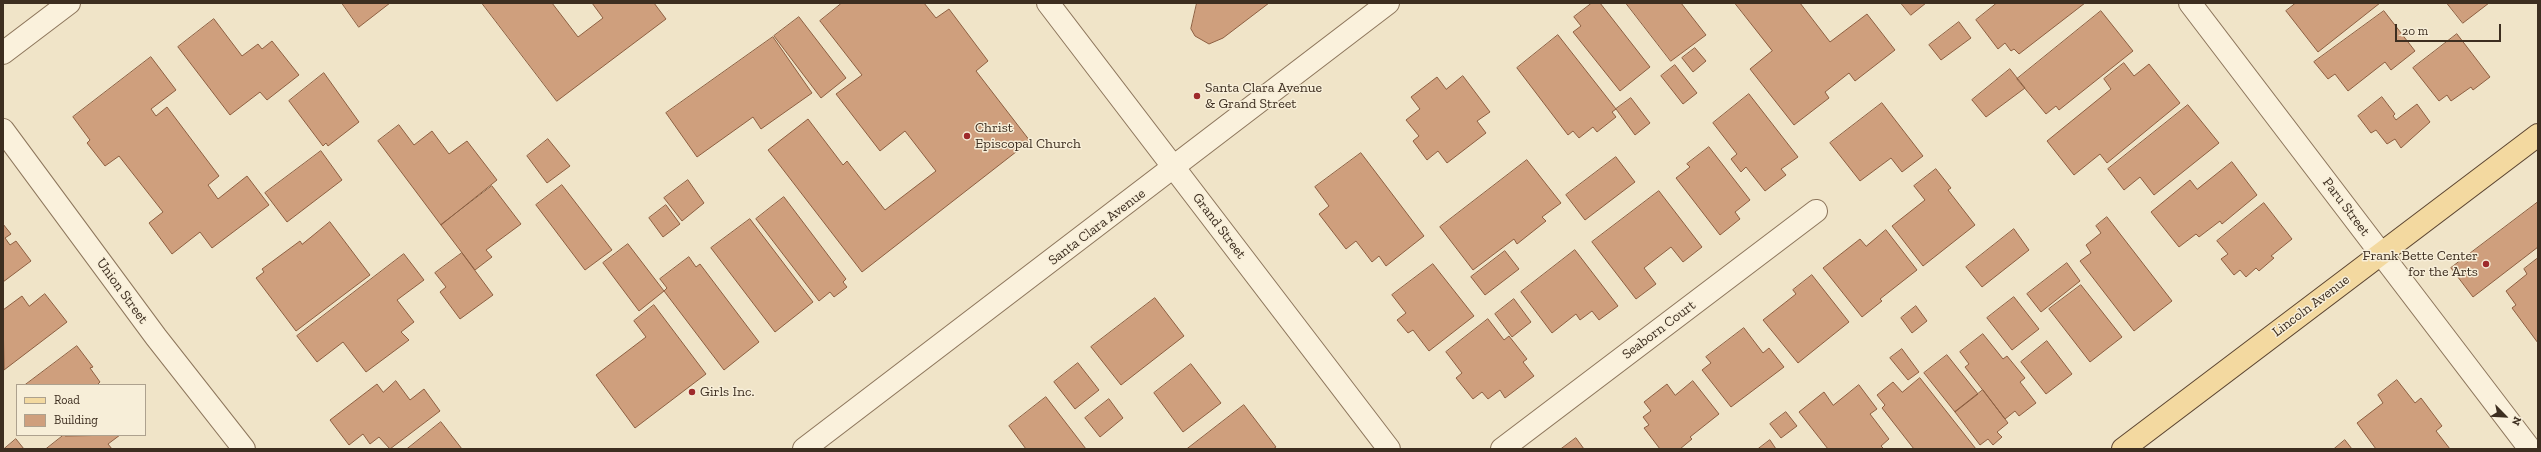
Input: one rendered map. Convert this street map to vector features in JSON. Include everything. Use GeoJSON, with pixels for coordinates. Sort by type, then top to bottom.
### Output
{"type":"FeatureCollection","features":[{"type":"Feature","properties":{"kind":"main road","name":"Lincoln Avenue"},"geometry":{"type":"LineString","coordinates":[[2123,449],[2538,134]]}},
{"type":"Feature","properties":{"kind":"street"},"geometry":{"type":"LineString","coordinates":[[3,53],[69,3]]}},
{"type":"Feature","properties":{"kind":"street","name":"Grand Street"},"geometry":{"type":"LineString","coordinates":[[1048,3],[1389,449]]}},
{"type":"Feature","properties":{"kind":"street","name":"Santa Clara Avenue"},"geometry":{"type":"LineString","coordinates":[[804,449],[1174,168],[1388,3]]}},
{"type":"Feature","properties":{"kind":"street","name":"Paru Street"},"geometry":{"type":"LineString","coordinates":[[2190,3],[2530,449]]}},
{"type":"Feature","properties":{"kind":"street","name":"Union Street"},"geometry":{"type":"LineString","coordinates":[[3,130],[156,337],[244,449]]}},
{"type":"Feature","properties":{"kind":"street","name":"Seaborn Court"},"geometry":{"type":"LineString","coordinates":[[1502,449],[1816,211]]}},
{"type":"Feature","properties":{"kind":"building"},"geometry":{"type":"Polygon","coordinates":[[[342,3],[390,3],[359,27],[342,3]]]}},
{"type":"Feature","properties":{"kind":"building"},"geometry":{"type":"Polygon","coordinates":[[[482,3],[552,3],[578,37],[603,18],[592,3],[654,3],[666,19],[557,101],[482,3]]]}},
{"type":"Feature","properties":{"kind":"building","name":"Christ Episcopal Church"},"geometry":{"type":"Polygon","coordinates":[[[842,3],[924,3],[936,18],[949,9],[988,61],[976,71],[1030,141],[862,272],[768,150],[808,119],[843,165],[847,161],[885,210],[936,171],[905,131],[880,151],[836,94],[862,75],[820,21],[842,3]]]}},
{"type":"Feature","properties":{"kind":"building"},"geometry":{"type":"Polygon","coordinates":[[[1197,3],[1269,3],[1223,38],[1209,44],[1195,36],[1191,29],[1197,3]]]}},
{"type":"Feature","properties":{"kind":"building"},"geometry":{"type":"Polygon","coordinates":[[[1592,3],[1600,3],[1650,67],[1620,91],[1573,32],[1581,26],[1574,17],[1592,3]]]}},
{"type":"Feature","properties":{"kind":"building"},"geometry":{"type":"Polygon","coordinates":[[[1626,3],[1681,3],[1706,35],[1671,61],[1626,3]]]}},
{"type":"Feature","properties":{"kind":"building"},"geometry":{"type":"Polygon","coordinates":[[[1735,3],[1800,3],[1830,42],[1867,14],[1895,50],[1855,81],[1849,73],[1825,92],[1829,98],[1794,125],[1750,69],[1772,51],[1735,3]]]}},
{"type":"Feature","properties":{"kind":"building"},"geometry":{"type":"Polygon","coordinates":[[[1901,3],[1926,3],[1911,15],[1901,3]]]}},
{"type":"Feature","properties":{"kind":"building"},"geometry":{"type":"Polygon","coordinates":[[[1997,3],[2085,3],[2019,54],[2014,49],[2011,51],[2005,43],[1998,49],[1976,20],[1997,3]]]}},
{"type":"Feature","properties":{"kind":"building"},"geometry":{"type":"Polygon","coordinates":[[[2296,3],[2380,3],[2318,52],[2286,11],[2296,3]]]}},
{"type":"Feature","properties":{"kind":"building"},"geometry":{"type":"Polygon","coordinates":[[[2447,3],[2489,3],[2463,23],[2447,3]]]}},
{"type":"Feature","properties":{"kind":"building"},"geometry":{"type":"Polygon","coordinates":[[[2101,11],[2133,51],[2059,110],[2056,106],[2046,114],[2017,79],[2101,11]]]}},
{"type":"Feature","properties":{"kind":"building"},"geometry":{"type":"Polygon","coordinates":[[[2384,11],[2415,51],[2391,70],[2385,62],[2348,91],[2335,74],[2328,79],[2314,62],[2384,11]]]}},
{"type":"Feature","properties":{"kind":"building"},"geometry":{"type":"Polygon","coordinates":[[[799,17],[846,78],[821,98],[774,36],[799,17]]]}},
{"type":"Feature","properties":{"kind":"building"},"geometry":{"type":"Polygon","coordinates":[[[214,19],[242,56],[258,44],[262,49],[272,41],[299,75],[267,100],[260,92],[230,115],[178,47],[214,19]]]}},
{"type":"Feature","properties":{"kind":"building"},"geometry":{"type":"Polygon","coordinates":[[[1959,22],[1971,38],[1941,60],[1929,45],[1959,22]]]}},
{"type":"Feature","properties":{"kind":"building"},"geometry":{"type":"Polygon","coordinates":[[[2457,34],[2490,77],[2473,90],[2471,87],[2451,101],[2447,95],[2439,101],[2413,68],[2457,34]]]}},
{"type":"Feature","properties":{"kind":"building"},"geometry":{"type":"Polygon","coordinates":[[[1558,35],[1616,109],[1612,112],[1616,117],[1597,132],[1593,127],[1579,138],[1573,131],[1568,135],[1517,68],[1558,35]]]}},
{"type":"Feature","properties":{"kind":"building"},"geometry":{"type":"Polygon","coordinates":[[[773,37],[812,93],[761,129],[753,117],[697,157],[666,113],[773,37]]]}},
{"type":"Feature","properties":{"kind":"building"},"geometry":{"type":"Polygon","coordinates":[[[1695,48],[1706,61],[1693,72],[1682,58],[1695,48]]]}},
{"type":"Feature","properties":{"kind":"building"},"geometry":{"type":"Polygon","coordinates":[[[151,57],[176,90],[151,109],[156,116],[167,107],[219,176],[208,185],[218,199],[247,176],[269,205],[212,248],[200,232],[172,254],[149,223],[163,212],[119,156],[105,166],[87,143],[90,140],[73,117],[151,57]]]}},
{"type":"Feature","properties":{"kind":"building"},"geometry":{"type":"Polygon","coordinates":[[[2124,63],[2134,76],[2149,64],[2180,103],[2107,163],[2100,154],[2074,175],[2047,141],[2111,89],[2104,79],[2124,63]]]}},
{"type":"Feature","properties":{"kind":"building"},"geometry":{"type":"Polygon","coordinates":[[[1675,65],[1697,93],[1683,104],[1661,76],[1675,65]]]}},
{"type":"Feature","properties":{"kind":"building"},"geometry":{"type":"Polygon","coordinates":[[[2010,69],[2025,88],[1986,117],[1972,100],[2010,69]]]}},
{"type":"Feature","properties":{"kind":"building"},"geometry":{"type":"Polygon","coordinates":[[[324,73],[359,122],[328,146],[326,143],[323,146],[289,101],[324,73]]]}},
{"type":"Feature","properties":{"kind":"building"},"geometry":{"type":"Polygon","coordinates":[[[1463,76],[1490,112],[1477,121],[1486,133],[1447,163],[1438,151],[1427,160],[1413,141],[1419,136],[1406,120],[1420,109],[1411,97],[1437,77],[1446,89],[1463,76]]]}},
{"type":"Feature","properties":{"kind":"building"},"geometry":{"type":"Polygon","coordinates":[[[1749,94],[1798,157],[1781,169],[1786,175],[1765,191],[1746,167],[1741,172],[1731,159],[1737,154],[1713,123],[1749,94]]]}},
{"type":"Feature","properties":{"kind":"building"},"geometry":{"type":"Polygon","coordinates":[[[2382,97],[2395,114],[2393,116],[2396,120],[2417,104],[2430,122],[2401,148],[2395,139],[2387,144],[2376,130],[2371,133],[2358,116],[2382,97]]]}},
{"type":"Feature","properties":{"kind":"building"},"geometry":{"type":"Polygon","coordinates":[[[1631,98],[1650,123],[1635,135],[1616,109],[1631,98]]]}},
{"type":"Feature","properties":{"kind":"building"},"geometry":{"type":"Polygon","coordinates":[[[1882,103],[1923,156],[1902,172],[1891,158],[1860,181],[1830,143],[1882,103]]]}},
{"type":"Feature","properties":{"kind":"building"},"geometry":{"type":"Polygon","coordinates":[[[2188,105],[2219,143],[2154,195],[2140,177],[2124,190],[2108,169],[2188,105]]]}},
{"type":"Feature","properties":{"kind":"building"},"geometry":{"type":"Polygon","coordinates":[[[399,125],[414,145],[432,131],[449,154],[467,141],[497,180],[441,225],[378,141],[399,125]]]}},
{"type":"Feature","properties":{"kind":"building"},"geometry":{"type":"Polygon","coordinates":[[[548,139],[570,166],[547,183],[527,156],[548,139]]]}},
{"type":"Feature","properties":{"kind":"building"},"geometry":{"type":"Polygon","coordinates":[[[1709,147],[1750,200],[1735,212],[1740,219],[1720,235],[1676,178],[1690,167],[1687,164],[1709,147]]]}},
{"type":"Feature","properties":{"kind":"building"},"geometry":{"type":"Polygon","coordinates":[[[321,151],[342,180],[287,222],[265,193],[321,151]]]}},
{"type":"Feature","properties":{"kind":"building"},"geometry":{"type":"Polygon","coordinates":[[[1361,153],[1424,236],[1386,266],[1379,256],[1372,262],[1356,241],[1346,249],[1319,214],[1329,206],[1315,187],[1361,153]]]}},
{"type":"Feature","properties":{"kind":"building"},"geometry":{"type":"Polygon","coordinates":[[[1616,157],[1635,182],[1585,220],[1566,195],[1616,157]]]}},
{"type":"Feature","properties":{"kind":"building"},"geometry":{"type":"Polygon","coordinates":[[[1527,160],[1561,203],[1542,217],[1546,221],[1517,244],[1514,239],[1473,270],[1440,227],[1527,160]]]}},
{"type":"Feature","properties":{"kind":"building"},"geometry":{"type":"Polygon","coordinates":[[[2232,162],[2257,195],[2222,224],[2220,221],[2199,237],[2196,234],[2179,247],[2151,212],[2190,180],[2197,189],[2232,162]]]}},
{"type":"Feature","properties":{"kind":"building"},"geometry":{"type":"Polygon","coordinates":[[[1936,169],[1951,188],[1948,190],[1975,225],[1923,266],[1892,226],[1925,200],[1914,186],[1936,169]]]}},
{"type":"Feature","properties":{"kind":"building"},"geometry":{"type":"Polygon","coordinates":[[[688,180],[704,203],[682,221],[664,198],[688,180]]]}},
{"type":"Feature","properties":{"kind":"building"},"geometry":{"type":"Polygon","coordinates":[[[562,185],[612,250],[585,270],[536,205],[562,185]]]}},
{"type":"Feature","properties":{"kind":"building"},"geometry":{"type":"Polygon","coordinates":[[[492,186],[521,224],[486,250],[492,257],[475,270],[441,225],[492,186]]]}},
{"type":"Feature","properties":{"kind":"building"},"geometry":{"type":"Polygon","coordinates":[[[1659,191],[1702,247],[1683,262],[1671,247],[1644,268],[1656,284],[1636,299],[1592,242],[1659,191]]]}},
{"type":"Feature","properties":{"kind":"building"},"geometry":{"type":"Polygon","coordinates":[[[784,197],[846,279],[843,282],[847,287],[834,297],[830,292],[819,301],[756,219],[784,197]]]}},
{"type":"Feature","properties":{"kind":"building"},"geometry":{"type":"Polygon","coordinates":[[[2538,202],[2538,247],[2473,297],[2451,268],[2538,202]]]}},
{"type":"Feature","properties":{"kind":"building"},"geometry":{"type":"Polygon","coordinates":[[[2264,203],[2292,239],[2271,256],[2274,258],[2259,271],[2256,268],[2246,277],[2240,270],[2234,275],[2221,259],[2228,254],[2217,241],[2264,203]]]}},
{"type":"Feature","properties":{"kind":"building"},"geometry":{"type":"Polygon","coordinates":[[[666,205],[680,224],[663,237],[649,218],[666,205]]]}},
{"type":"Feature","properties":{"kind":"building"},"geometry":{"type":"Polygon","coordinates":[[[2107,217],[2172,301],[2134,331],[2080,261],[2091,253],[2086,245],[2101,233],[2096,226],[2107,217]]]}},
{"type":"Feature","properties":{"kind":"building"},"geometry":{"type":"Polygon","coordinates":[[[750,219],[813,302],[775,332],[711,248],[750,219]]]}},
{"type":"Feature","properties":{"kind":"building"},"geometry":{"type":"Polygon","coordinates":[[[330,222],[370,275],[296,331],[256,278],[264,272],[262,269],[300,241],[302,244],[330,222]]]}},
{"type":"Feature","properties":{"kind":"building"},"geometry":{"type":"Polygon","coordinates":[[[3,224],[11,234],[5,238],[10,245],[16,241],[31,261],[3,282],[3,224]]]}},
{"type":"Feature","properties":{"kind":"building"},"geometry":{"type":"Polygon","coordinates":[[[2014,229],[2029,250],[1982,287],[1966,267],[2014,229]]]}},
{"type":"Feature","properties":{"kind":"building"},"geometry":{"type":"Polygon","coordinates":[[[1886,230],[1917,270],[1880,299],[1882,301],[1862,317],[1823,268],[1860,239],[1866,246],[1886,230]]]}},
{"type":"Feature","properties":{"kind":"building"},"geometry":{"type":"Polygon","coordinates":[[[628,244],[664,291],[639,311],[603,263],[628,244]]]}},
{"type":"Feature","properties":{"kind":"building"},"geometry":{"type":"Polygon","coordinates":[[[1575,250],[1618,306],[1599,320],[1592,311],[1580,320],[1576,314],[1552,333],[1521,292],[1575,250]]]}},
{"type":"Feature","properties":{"kind":"building"},"geometry":{"type":"Polygon","coordinates":[[[1505,251],[1519,269],[1485,295],[1471,277],[1505,251]]]}},
{"type":"Feature","properties":{"kind":"building"},"geometry":{"type":"Polygon","coordinates":[[[462,253],[493,295],[460,319],[440,292],[446,287],[435,273],[462,253]]]}},
{"type":"Feature","properties":{"kind":"building"},"geometry":{"type":"Polygon","coordinates":[[[404,254],[424,280],[397,300],[414,322],[401,332],[409,340],[366,372],[343,342],[317,362],[297,336],[404,254]]]}},
{"type":"Feature","properties":{"kind":"building"},"geometry":{"type":"Polygon","coordinates":[[[689,257],[696,267],[700,264],[759,342],[724,370],[664,291],[667,288],[660,279],[689,257]]]}},
{"type":"Feature","properties":{"kind":"building"},"geometry":{"type":"Polygon","coordinates":[[[2538,258],[2538,343],[2512,308],[2516,305],[2506,291],[2527,274],[2524,269],[2538,258]]]}},
{"type":"Feature","properties":{"kind":"building"},"geometry":{"type":"Polygon","coordinates":[[[2067,263],[2080,281],[2041,312],[2027,294],[2067,263]]]}},
{"type":"Feature","properties":{"kind":"building"},"geometry":{"type":"Polygon","coordinates":[[[1433,264],[1474,316],[1429,351],[1413,330],[1408,333],[1397,320],[1406,313],[1392,295],[1433,264]]]}},
{"type":"Feature","properties":{"kind":"building"},"geometry":{"type":"Polygon","coordinates":[[[1812,275],[1849,322],[1798,363],[1763,320],[1796,294],[1793,290],[1812,275]]]}},
{"type":"Feature","properties":{"kind":"building"},"geometry":{"type":"Polygon","coordinates":[[[2081,285],[2122,337],[2090,362],[2049,309],[2081,285]]]}},
{"type":"Feature","properties":{"kind":"building"},"geometry":{"type":"Polygon","coordinates":[[[45,294],[67,322],[4,370],[3,310],[22,296],[29,306],[45,294]]]}},
{"type":"Feature","properties":{"kind":"building"},"geometry":{"type":"Polygon","coordinates":[[[2014,297],[2039,329],[2012,350],[1987,318],[2014,297]]]}},
{"type":"Feature","properties":{"kind":"building"},"geometry":{"type":"Polygon","coordinates":[[[1155,298],[1184,336],[1121,385],[1091,347],[1155,298]]]}},
{"type":"Feature","properties":{"kind":"building"},"geometry":{"type":"Polygon","coordinates":[[[1514,299],[1531,322],[1512,337],[1495,314],[1514,299]]]}},
{"type":"Feature","properties":{"kind":"building"},"geometry":{"type":"Polygon","coordinates":[[[654,305],[706,374],[635,428],[596,375],[646,337],[634,321],[654,305]]]}},
{"type":"Feature","properties":{"kind":"building"},"geometry":{"type":"Polygon","coordinates":[[[1916,306],[1927,321],[1912,333],[1901,318],[1916,306]]]}},
{"type":"Feature","properties":{"kind":"building"},"geometry":{"type":"Polygon","coordinates":[[[1488,319],[1504,340],[1509,336],[1527,359],[1523,362],[1534,376],[1505,398],[1500,390],[1488,399],[1482,392],[1473,399],[1456,378],[1462,373],[1446,352],[1488,319]]]}},
{"type":"Feature","properties":{"kind":"building"},"geometry":{"type":"Polygon","coordinates":[[[1744,328],[1763,353],[1769,348],[1784,367],[1731,407],[1702,370],[1711,363],[1706,357],[1744,328]]]}},
{"type":"Feature","properties":{"kind":"building"},"geometry":{"type":"Polygon","coordinates":[[[1983,334],[2003,359],[2007,356],[2025,378],[2020,382],[2036,403],[2019,416],[2015,411],[2005,419],[1965,367],[1969,364],[1960,352],[1983,334]]]}},
{"type":"Feature","properties":{"kind":"building"},"geometry":{"type":"Polygon","coordinates":[[[2047,341],[2072,374],[2046,394],[2021,362],[2047,341]]]}},
{"type":"Feature","properties":{"kind":"building"},"geometry":{"type":"Polygon","coordinates":[[[77,346],[93,367],[90,368],[100,382],[98,384],[26,384],[77,346]]]}},
{"type":"Feature","properties":{"kind":"building"},"geometry":{"type":"Polygon","coordinates":[[[1902,349],[1919,372],[1908,380],[1890,358],[1902,349]]]}},
{"type":"Feature","properties":{"kind":"building"},"geometry":{"type":"Polygon","coordinates":[[[1947,355],[1978,394],[1955,412],[1924,373],[1947,355]]]}},
{"type":"Feature","properties":{"kind":"building"},"geometry":{"type":"Polygon","coordinates":[[[1078,363],[1099,390],[1075,409],[1054,382],[1078,363]]]}},
{"type":"Feature","properties":{"kind":"building"},"geometry":{"type":"Polygon","coordinates":[[[1191,364],[1221,403],[1183,432],[1154,393],[1191,364]]]}},
{"type":"Feature","properties":{"kind":"building"},"geometry":{"type":"Polygon","coordinates":[[[1920,378],[1976,449],[1914,449],[1882,408],[1885,405],[1877,395],[1893,382],[1902,392],[1920,378]]]}},
{"type":"Feature","properties":{"kind":"building"},"geometry":{"type":"Polygon","coordinates":[[[2397,380],[2415,403],[2421,398],[2442,426],[2436,431],[2450,449],[2376,449],[2357,423],[2383,403],[2378,395],[2397,380]]]}},
{"type":"Feature","properties":{"kind":"building"},"geometry":{"type":"Polygon","coordinates":[[[396,381],[410,400],[424,389],[440,411],[390,449],[379,437],[370,444],[363,434],[349,445],[330,420],[377,384],[383,392],[396,381]]]}},
{"type":"Feature","properties":{"kind":"building"},"geometry":{"type":"Polygon","coordinates":[[[1693,381],[1719,414],[1690,437],[1692,439],[1680,449],[1660,449],[1644,428],[1649,425],[1643,417],[1651,411],[1644,402],[1667,384],[1675,395],[1693,381]]]}},
{"type":"Feature","properties":{"kind":"building"},"geometry":{"type":"Polygon","coordinates":[[[1859,385],[1877,409],[1870,414],[1889,439],[1881,446],[1884,449],[1828,449],[1799,412],[1824,392],[1833,405],[1859,385]]]}},
{"type":"Feature","properties":{"kind":"building"},"geometry":{"type":"Polygon","coordinates":[[[1983,390],[2008,423],[1997,432],[2002,437],[1993,445],[1988,439],[1980,445],[1955,412],[1983,390]]]}},
{"type":"Feature","properties":{"kind":"building"},"geometry":{"type":"Polygon","coordinates":[[[1046,397],[1086,449],[1026,449],[1009,426],[1046,397]]]}},
{"type":"Feature","properties":{"kind":"building"},"geometry":{"type":"Polygon","coordinates":[[[1109,399],[1123,418],[1100,437],[1085,418],[1109,399]]]}},
{"type":"Feature","properties":{"kind":"building"},"geometry":{"type":"Polygon","coordinates":[[[1244,405],[1276,447],[1273,449],[1187,449],[1244,405]]]}},
{"type":"Feature","properties":{"kind":"building"},"geometry":{"type":"Polygon","coordinates":[[[1786,412],[1797,426],[1781,438],[1770,424],[1786,412]]]}},
{"type":"Feature","properties":{"kind":"building"},"geometry":{"type":"Polygon","coordinates":[[[441,422],[462,449],[407,449],[441,422]]]}},
{"type":"Feature","properties":{"kind":"building"},"geometry":{"type":"Polygon","coordinates":[[[63,436],[119,436],[108,444],[112,449],[46,449],[63,436]]]}},
{"type":"Feature","properties":{"kind":"building"},"geometry":{"type":"Polygon","coordinates":[[[1576,438],[1584,449],[1561,449],[1576,438]]]}},
{"type":"Feature","properties":{"kind":"building"},"geometry":{"type":"Polygon","coordinates":[[[16,439],[24,449],[4,449],[16,439]]]}},
{"type":"Feature","properties":{"kind":"building"},"geometry":{"type":"Polygon","coordinates":[[[1770,440],[1776,449],[1758,449],[1770,440]]]}},
{"type":"Feature","properties":{"kind":"building"},"geometry":{"type":"Polygon","coordinates":[[[2345,440],[2352,449],[2334,449],[2345,440]]]}},
{"type":"Feature","properties":{"kind":"place","name":"Santa Clara Avenue & Grand Street"},"geometry":{"type":"Point","coordinates":[1197,96]}},
{"type":"Feature","properties":{"kind":"place","name":"Christ Episcopal Church"},"geometry":{"type":"Point","coordinates":[967,136]}},
{"type":"Feature","properties":{"kind":"place","name":"Frank Bette Center for the Arts"},"geometry":{"type":"Point","coordinates":[2486,264]}},
{"type":"Feature","properties":{"kind":"place","name":"Girls Inc."},"geometry":{"type":"Point","coordinates":[692,392]}}]}
